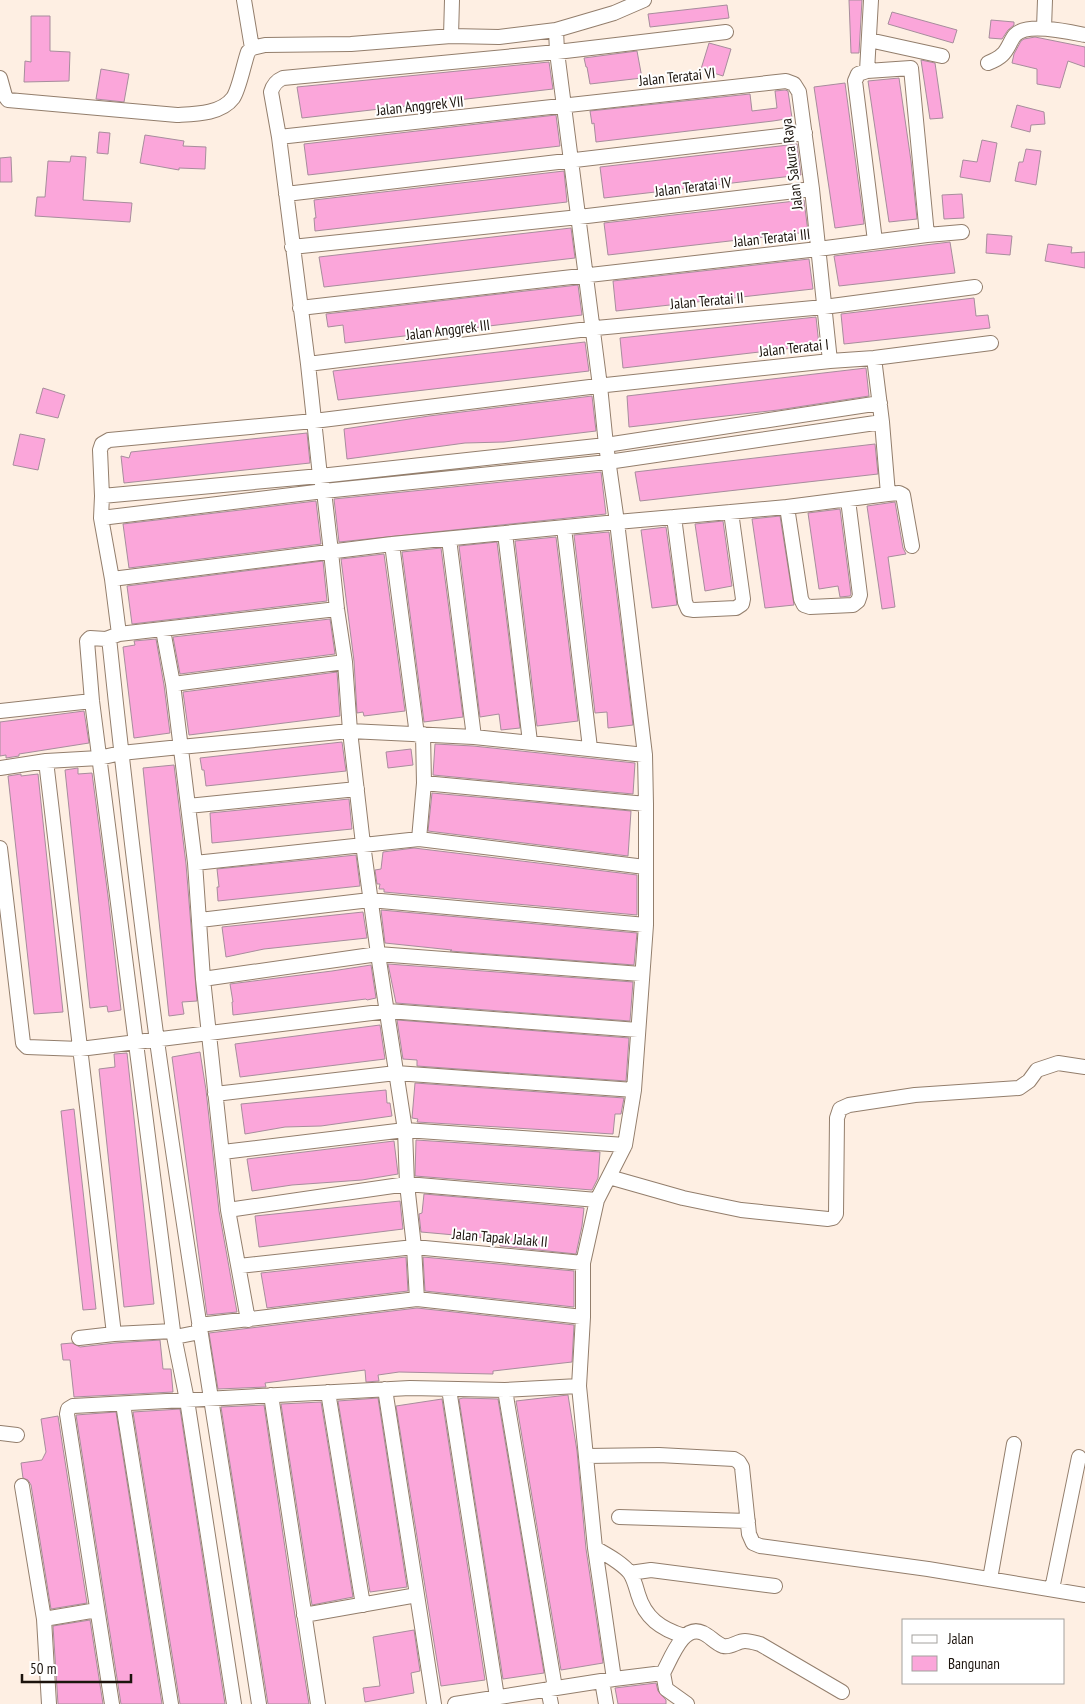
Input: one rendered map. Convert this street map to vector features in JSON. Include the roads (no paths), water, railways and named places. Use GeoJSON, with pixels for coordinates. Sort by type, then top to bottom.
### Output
{"type":"FeatureCollection","features":[{"type":"Feature","properties":{"kind":"street"},"geometry":{"type":"LineString","coordinates":[[244,0],[252,48]]}},
{"type":"Feature","properties":{"kind":"street"},"geometry":{"type":"LineString","coordinates":[[451,36],[452,0]]}},
{"type":"Feature","properties":{"kind":"street"},"geometry":{"type":"LineString","coordinates":[[868,71],[870,0]]}},
{"type":"Feature","properties":{"kind":"street"},"geometry":{"type":"LineString","coordinates":[[1044,0],[1044,28]]}},
{"type":"Feature","properties":{"kind":"street"},"geometry":{"type":"LineString","coordinates":[[0,78],[8,100],[177,115],[199,114],[221,107],[234,98],[248,52],[252,48],[266,45],[351,44],[451,36],[499,37],[556,30],[614,13],[640,1]]}},
{"type":"Feature","properties":{"kind":"street"},"geometry":{"type":"LineString","coordinates":[[988,63],[1003,55],[1016,34],[1022,31],[1044,28],[1058,29],[1085,36]]}},
{"type":"Feature","properties":{"kind":"street"},"geometry":{"type":"LineString","coordinates":[[556,30],[557,52],[645,755],[646,925],[634,1090],[624,1145],[597,1200],[583,1263],[583,1317],[579,1386],[608,1680],[606,1704]]}},
{"type":"Feature","properties":{"kind":"street"},"geometry":{"type":"LineString","coordinates":[[417,1299],[414,1247],[407,1184],[405,1130],[370,900],[350,731],[345,662],[336,608],[324,491],[320,476],[308,364],[279,137],[271,92],[272,87],[277,80],[283,78],[557,52],[726,32]]}},
{"type":"Feature","properties":{"kind":"street"},"geometry":{"type":"LineString","coordinates":[[869,40],[942,56]]}},
{"type":"Feature","properties":{"kind":"street"},"geometry":{"type":"LineString","coordinates":[[910,50],[927,235]]}},
{"type":"Feature","properties":{"kind":"street"},"geometry":{"type":"LineString","coordinates":[[874,241],[854,82],[858,74],[868,71],[911,68]]}},
{"type":"Feature","properties":{"kind":"street","name":"Jalan Teratai VI"},"geometry":{"type":"LineString","coordinates":[[564,106],[786,81],[794,84]]}},
{"type":"Feature","properties":{"kind":"street","name":"Jalan Sakura Raya"},"geometry":{"type":"LineString","coordinates":[[794,84],[799,92],[805,133],[830,361]]}},
{"type":"Feature","properties":{"kind":"street","name":"Jalan Anggrek VII"},"geometry":{"type":"LineString","coordinates":[[279,137],[564,106]]}},
{"type":"Feature","properties":{"kind":"street"},"geometry":{"type":"LineString","coordinates":[[286,194],[805,133]]}},
{"type":"Feature","properties":{"kind":"street","name":"Jalan Teratai IV"},"geometry":{"type":"LineString","coordinates":[[292,246],[579,217],[812,190]]}},
{"type":"Feature","properties":{"kind":"street","name":"Jalan Teratai III"},"geometry":{"type":"LineString","coordinates":[[300,308],[962,232]]}},
{"type":"Feature","properties":{"kind":"street","name":"Jalan Teratai II"},"geometry":{"type":"LineString","coordinates":[[592,329],[824,307],[975,287]]}},
{"type":"Feature","properties":{"kind":"street","name":"Jalan Anggrek III"},"geometry":{"type":"LineString","coordinates":[[308,364],[592,329]]}},
{"type":"Feature","properties":{"kind":"street","name":"Jalan Teratai I"},"geometry":{"type":"LineString","coordinates":[[259,1704],[198,1330],[155,1040],[120,754],[112,637],[112,579],[101,518],[100,450],[102,444],[109,440],[314,421],[600,386],[874,358],[991,343]]}},
{"type":"Feature","properties":{"kind":"street"},"geometry":{"type":"LineString","coordinates":[[874,358],[888,494]]}},
{"type":"Feature","properties":{"kind":"street"},"geometry":{"type":"LineString","coordinates":[[102,496],[320,476],[606,445],[880,403]]}},
{"type":"Feature","properties":{"kind":"street"},"geometry":{"type":"LineString","coordinates":[[101,518],[324,491],[608,462],[882,422]]}},
{"type":"Feature","properties":{"kind":"street"},"geometry":{"type":"LineString","coordinates":[[112,579],[392,544],[786,507],[888,494],[903,495],[912,546]]}},
{"type":"Feature","properties":{"kind":"street"},"geometry":{"type":"LineString","coordinates":[[786,507],[801,599],[804,605],[810,607],[853,605],[858,601],[860,595],[848,500]]}},
{"type":"Feature","properties":{"kind":"street"},"geometry":{"type":"LineString","coordinates":[[674,517],[685,602],[688,609],[736,608],[742,604],[743,598],[731,512]]}},
{"type":"Feature","properties":{"kind":"street"},"geometry":{"type":"LineString","coordinates":[[564,528],[590,748]]}},
{"type":"Feature","properties":{"kind":"street"},"geometry":{"type":"LineString","coordinates":[[504,533],[530,742]]}},
{"type":"Feature","properties":{"kind":"street"},"geometry":{"type":"LineString","coordinates":[[449,539],[474,737]]}},
{"type":"Feature","properties":{"kind":"street"},"geometry":{"type":"LineString","coordinates":[[392,544],[420,734],[424,783],[419,839]]}},
{"type":"Feature","properties":{"kind":"street"},"geometry":{"type":"LineString","coordinates":[[234,1704],[189,1400],[176,1335],[92,701],[87,641],[90,638],[112,637],[336,608]]}},
{"type":"Feature","properties":{"kind":"street"},"geometry":{"type":"LineString","coordinates":[[163,630],[173,684],[195,864],[203,979],[228,1210],[248,1320]]}},
{"type":"Feature","properties":{"kind":"street"},"geometry":{"type":"LineString","coordinates":[[173,684],[345,662]]}},
{"type":"Feature","properties":{"kind":"street"},"geometry":{"type":"LineString","coordinates":[[0,711],[92,701]]}},
{"type":"Feature","properties":{"kind":"street"},"geometry":{"type":"LineString","coordinates":[[0,768],[46,761],[100,758],[180,747],[350,731],[474,737],[645,755]]}},
{"type":"Feature","properties":{"kind":"street"},"geometry":{"type":"LineString","coordinates":[[46,761],[114,1334]]}},
{"type":"Feature","properties":{"kind":"street"},"geometry":{"type":"LineString","coordinates":[[424,783],[646,804]]}},
{"type":"Feature","properties":{"kind":"street"},"geometry":{"type":"LineString","coordinates":[[188,806],[357,789]]}},
{"type":"Feature","properties":{"kind":"street"},"geometry":{"type":"LineString","coordinates":[[195,864],[419,839],[646,866]]}},
{"type":"Feature","properties":{"kind":"street"},"geometry":{"type":"LineString","coordinates":[[0,848],[23,1043],[27,1047],[80,1049],[388,1012],[638,1030]]}},
{"type":"Feature","properties":{"kind":"street"},"geometry":{"type":"LineString","coordinates":[[200,920],[370,900],[646,925]]}},
{"type":"Feature","properties":{"kind":"street"},"geometry":{"type":"LineString","coordinates":[[203,979],[378,954],[641,974]]}},
{"type":"Feature","properties":{"kind":"street"},"geometry":{"type":"LineString","coordinates":[[609,1177],[683,1198],[741,1210],[833,1218],[836,1214],[837,1118],[840,1109],[849,1104],[915,1095],[1019,1088],[1029,1081],[1037,1070],[1058,1063],[1085,1067]]}},
{"type":"Feature","properties":{"kind":"street"},"geometry":{"type":"LineString","coordinates":[[215,1094],[396,1072],[634,1090]]}},
{"type":"Feature","properties":{"kind":"street"},"geometry":{"type":"LineString","coordinates":[[222,1152],[405,1130],[624,1145]]}},
{"type":"Feature","properties":{"kind":"street"},"geometry":{"type":"LineString","coordinates":[[228,1210],[407,1184],[597,1200]]}},
{"type":"Feature","properties":{"kind":"street","name":"Jalan Tapak Jalak II"},"geometry":{"type":"LineString","coordinates":[[239,1266],[414,1247],[583,1263]]}},
{"type":"Feature","properties":{"kind":"street"},"geometry":{"type":"LineString","coordinates":[[79,1338],[114,1334],[176,1335],[248,1320],[417,1299],[583,1317]]}},
{"type":"Feature","properties":{"kind":"street"},"geometry":{"type":"LineString","coordinates":[[112,1704],[67,1414],[68,1408],[73,1406],[385,1389],[449,1388],[505,1390],[579,1386]]}},
{"type":"Feature","properties":{"kind":"street"},"geometry":{"type":"LineString","coordinates":[[449,1388],[492,1700]]}},
{"type":"Feature","properties":{"kind":"street"},"geometry":{"type":"LineString","coordinates":[[385,1389],[434,1704]]}},
{"type":"Feature","properties":{"kind":"street"},"geometry":{"type":"LineString","coordinates":[[505,1390],[551,1689],[550,1704]]}},
{"type":"Feature","properties":{"kind":"street"},"geometry":{"type":"LineString","coordinates":[[328,1392],[362,1605]]}},
{"type":"Feature","properties":{"kind":"street"},"geometry":{"type":"LineString","coordinates":[[271,1395],[318,1704]]}},
{"type":"Feature","properties":{"kind":"street"},"geometry":{"type":"LineString","coordinates":[[123,1404],[171,1704]]}},
{"type":"Feature","properties":{"kind":"street"},"geometry":{"type":"LineString","coordinates":[[0,1433],[17,1436]]}},
{"type":"Feature","properties":{"kind":"street"},"geometry":{"type":"LineString","coordinates":[[990,1579],[1014,1444]]}},
{"type":"Feature","properties":{"kind":"street"},"geometry":{"type":"LineString","coordinates":[[586,1456],[658,1455],[734,1459],[742,1467],[749,1534],[753,1543],[760,1546],[990,1579],[1085,1595]]}},
{"type":"Feature","properties":{"kind":"street"},"geometry":{"type":"LineString","coordinates":[[1052,1589],[1079,1457]]}},
{"type":"Feature","properties":{"kind":"street"},"geometry":{"type":"LineString","coordinates":[[22,1486],[44,1619],[49,1704]]}},
{"type":"Feature","properties":{"kind":"street"},"geometry":{"type":"LineString","coordinates":[[619,1518],[748,1521]]}},
{"type":"Feature","properties":{"kind":"street"},"geometry":{"type":"LineString","coordinates":[[595,1548],[609,1556],[630,1573],[644,1610],[655,1623],[669,1631],[684,1636]]}},
{"type":"Feature","properties":{"kind":"street"},"geometry":{"type":"LineString","coordinates":[[630,1573],[651,1570],[775,1586]]}},
{"type":"Feature","properties":{"kind":"street"},"geometry":{"type":"LineString","coordinates":[[304,1615],[417,1595]]}},
{"type":"Feature","properties":{"kind":"street"},"geometry":{"type":"LineString","coordinates":[[44,1619],[97,1610]]}},
{"type":"Feature","properties":{"kind":"street"},"geometry":{"type":"LineString","coordinates":[[668,1704],[663,1672],[684,1636],[696,1631],[703,1633],[724,1646],[747,1640],[760,1644],[842,1692]]}},
{"type":"Feature","properties":{"kind":"street"},"geometry":{"type":"LineString","coordinates":[[455,1704],[492,1700],[663,1672]]}},
{"type":"Feature","properties":{"kind":"street"},"geometry":{"type":"LineString","coordinates":[[666,1689],[687,1704]]}}]}
